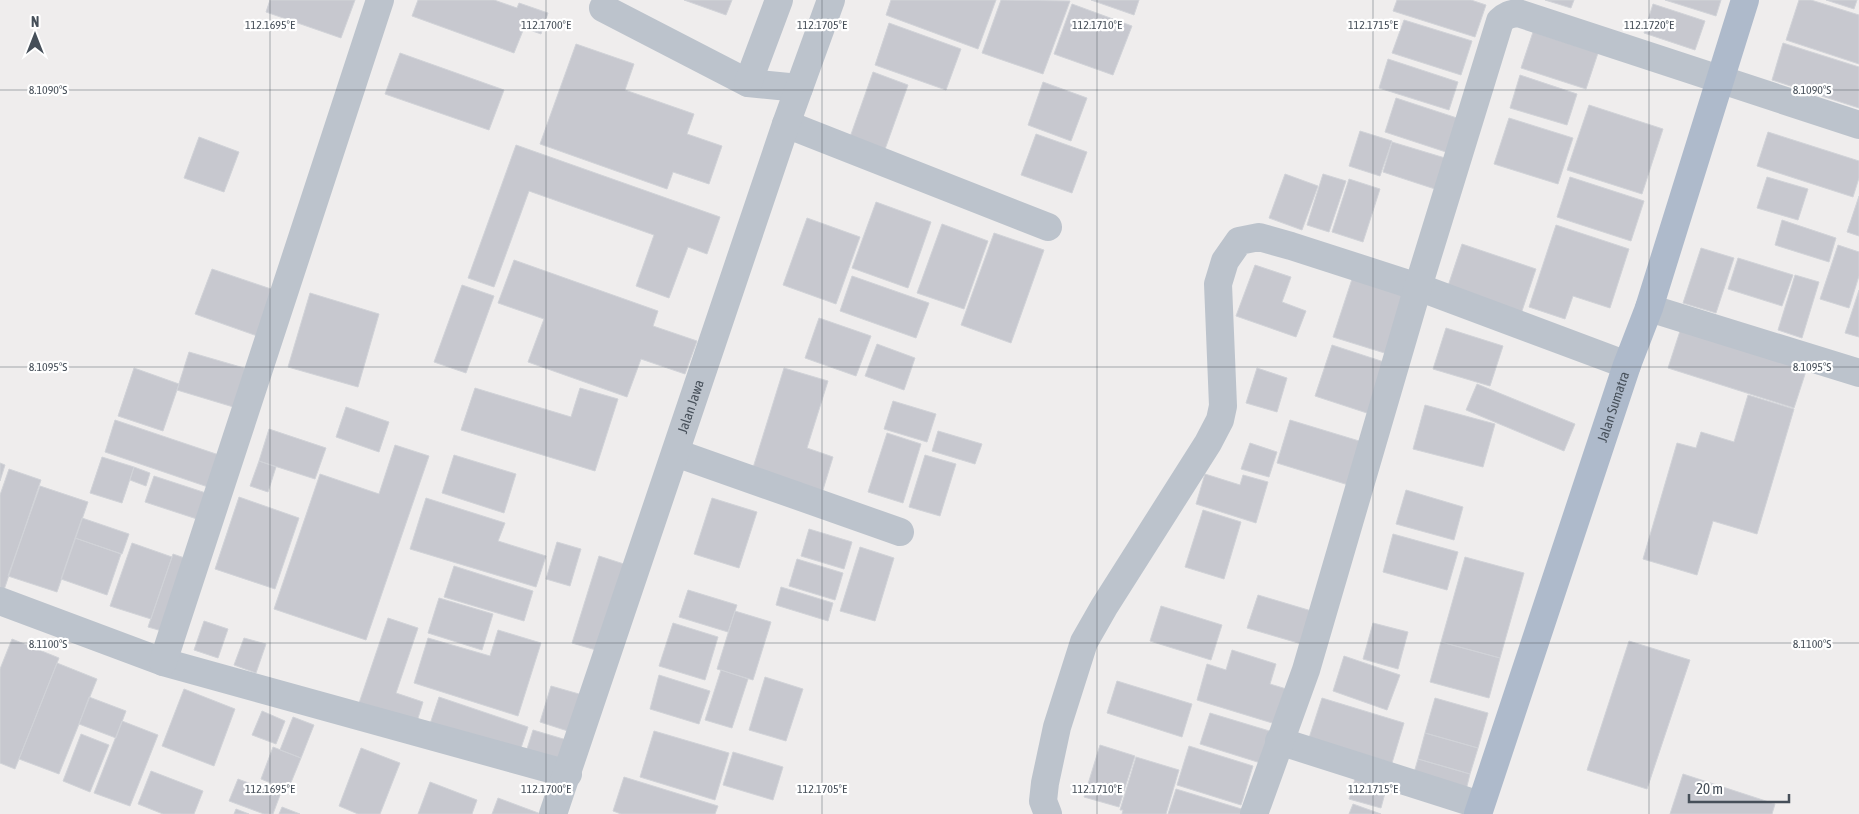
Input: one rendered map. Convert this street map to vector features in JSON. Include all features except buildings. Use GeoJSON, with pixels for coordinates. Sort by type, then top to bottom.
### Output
{"type":"FeatureCollection","features":[{"type":"Feature","properties":{"kind":"main road","name":"Jalan Sumatra"},"geometry":{"type":"LineString","coordinates":[[1479,810],[1627,365],[1649,308],[1744,0]]}},
{"type":"Feature","properties":{"kind":"street"},"geometry":{"type":"LineString","coordinates":[[163,662],[380,0]]}},
{"type":"Feature","properties":{"kind":"street"},"geometry":{"type":"LineString","coordinates":[[748,83],[779,0]]}},
{"type":"Feature","properties":{"kind":"street","name":"Jalan Jawa"},"geometry":{"type":"LineString","coordinates":[[553,814],[786,124],[831,0]]}},
{"type":"Feature","properties":{"kind":"street"},"geometry":{"type":"LineString","coordinates":[[603,8],[748,83],[799,88]]}},
{"type":"Feature","properties":{"kind":"street"},"geometry":{"type":"LineString","coordinates":[[1254,814],[1306,670],[1418,287],[1500,21],[1509,14],[1518,14],[1859,125]]}},
{"type":"Feature","properties":{"kind":"street"},"geometry":{"type":"LineString","coordinates":[[786,124],[1048,226]]}},
{"type":"Feature","properties":{"kind":"street"},"geometry":{"type":"LineString","coordinates":[[1048,814],[1043,801],[1056,727],[1084,642],[1208,444],[1220,420],[1223,406],[1223,377],[1218,284],[1225,261],[1238,241],[1259,237],[1292,246],[1418,287],[1627,365]]}},
{"type":"Feature","properties":{"kind":"street"},"geometry":{"type":"LineString","coordinates":[[1649,308],[1859,373]]}},
{"type":"Feature","properties":{"kind":"street"},"geometry":{"type":"LineString","coordinates":[[676,453],[900,532]]}},
{"type":"Feature","properties":{"kind":"street"},"geometry":{"type":"LineString","coordinates":[[0,601],[163,662],[568,774]]}},
{"type":"Feature","properties":{"kind":"street"},"geometry":{"type":"LineString","coordinates":[[1279,741],[1479,810]]}}]}
